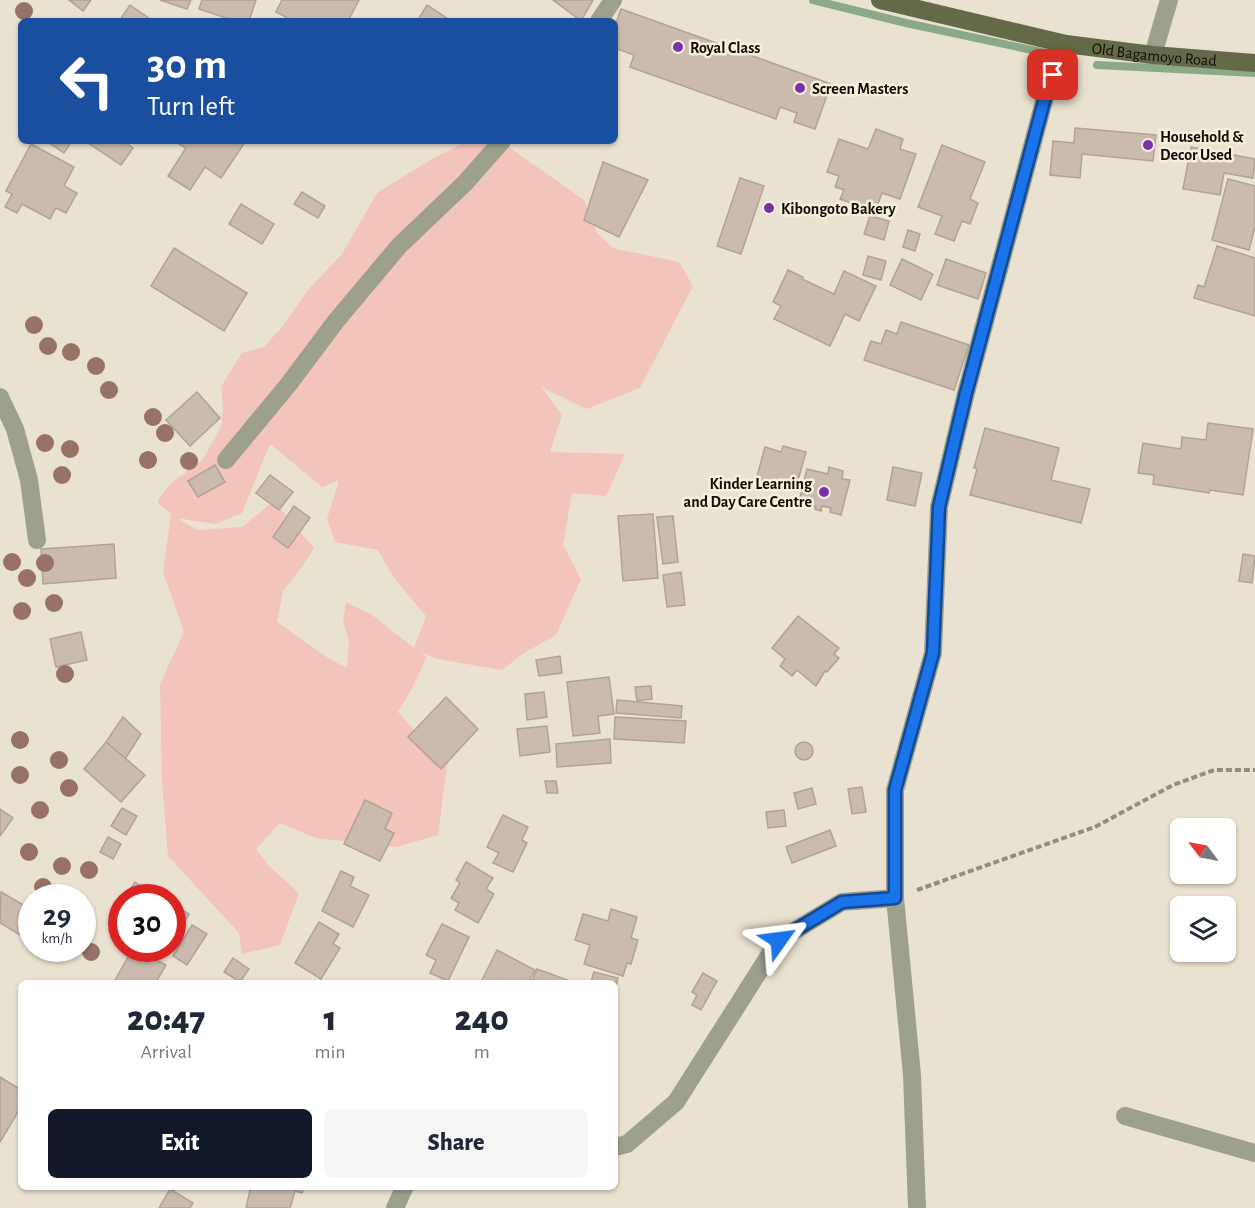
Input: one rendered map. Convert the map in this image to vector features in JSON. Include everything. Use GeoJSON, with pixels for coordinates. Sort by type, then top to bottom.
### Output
{"type":"FeatureCollection","features":[{"type":"Feature","properties":{"kind":"main road","name":"Old Bagamoyo Road"},"geometry":{"type":"LineString","coordinates":[[880,0],[1066,44],[1153,56],[1255,63]]}},
{"type":"Feature","properties":{"kind":"street"},"geometry":{"type":"LineString","coordinates":[[602,18],[613,0]]}},
{"type":"Feature","properties":{"kind":"street"},"geometry":{"type":"LineString","coordinates":[[1153,56],[1169,0]]}},
{"type":"Feature","properties":{"kind":"street"},"geometry":{"type":"LineString","coordinates":[[917,1208],[912,1075],[895,898],[895,790],[933,653],[939,507],[966,393],[1047,90],[1066,44]]}},
{"type":"Feature","properties":{"kind":"street"},"geometry":{"type":"LineString","coordinates":[[226,460],[385,262],[465,183],[499,144]]}},
{"type":"Feature","properties":{"kind":"street"},"geometry":{"type":"LineString","coordinates":[[0,397],[15,429],[29,480],[37,540]]}},
{"type":"Feature","properties":{"kind":"street"},"geometry":{"type":"LineString","coordinates":[[618,1146],[627,1144],[676,1102],[779,940],[842,902],[895,898]]}},
{"type":"Feature","properties":{"kind":"street"},"geometry":{"type":"LineString","coordinates":[[1125,1116],[1255,1153]]}},
{"type":"Feature","properties":{"kind":"street"},"geometry":{"type":"LineString","coordinates":[[395,1208],[403,1190]]}},
{"type":"Feature","properties":{"kind":"path"},"geometry":{"type":"LineString","coordinates":[[895,898],[1095,827],[1183,781],[1214,770],[1255,770]]}},
{"type":"Feature","properties":{"kind":"shaded area"},"geometry":{"type":"Polygon","coordinates":[[[461,144],[504,144],[584,200],[597,233],[613,248],[679,262],[693,286],[640,388],[587,409],[541,387],[562,415],[550,452],[625,454],[606,496],[572,493],[563,545],[581,579],[556,635],[524,653],[502,670],[437,659],[419,651],[427,657],[398,712],[447,765],[438,835],[396,847],[316,838],[280,823],[256,849],[269,866],[299,893],[280,945],[242,954],[239,933],[168,856],[162,782],[160,684],[184,632],[163,572],[171,514],[157,502],[169,485],[203,459],[221,427],[223,411],[221,387],[242,353],[264,347],[283,326],[307,291],[342,254],[377,193],[461,144]],[[270,444],[242,513],[215,524],[177,518],[197,530],[242,527],[274,501],[314,548],[283,591],[277,622],[328,658],[347,668],[349,642],[343,621],[346,602],[371,614],[414,648],[426,616],[394,578],[378,550],[335,542],[327,519],[339,480],[322,487],[270,444]]]}},
{"type":"Feature","properties":{"kind":"building"},"geometry":{"type":"Polygon","coordinates":[[[69,0],[91,0],[83,11],[69,0]]]}},
{"type":"Feature","properties":{"kind":"building"},"geometry":{"type":"Polygon","coordinates":[[[160,0],[191,0],[187,9],[160,0]]]}},
{"type":"Feature","properties":{"kind":"building"},"geometry":{"type":"Polygon","coordinates":[[[202,0],[256,0],[250,18],[226,18],[199,9],[202,0]]]}},
{"type":"Feature","properties":{"kind":"building"},"geometry":{"type":"Polygon","coordinates":[[[282,0],[359,0],[350,18],[287,18],[276,12],[282,0]]]}},
{"type":"Feature","properties":{"kind":"building"},"geometry":{"type":"Polygon","coordinates":[[[553,0],[593,0],[583,18],[577,18],[553,0]]]}},
{"type":"Feature","properties":{"kind":"building"},"geometry":{"type":"Polygon","coordinates":[[[130,5],[149,18],[121,18],[130,5]]]}},
{"type":"Feature","properties":{"kind":"building"},"geometry":{"type":"Polygon","coordinates":[[[427,5],[447,18],[419,18],[427,5]]]}},
{"type":"Feature","properties":{"kind":"building"},"geometry":{"type":"Polygon","coordinates":[[[621,9],[831,84],[815,129],[794,122],[797,113],[780,107],[776,119],[630,67],[634,55],[618,49],[618,18],[621,9]]]}},
{"type":"Feature","properties":{"kind":"building"},"geometry":{"type":"Polygon","coordinates":[[[1075,128],[1156,135],[1153,161],[1082,154],[1080,178],[1050,175],[1053,141],[1074,143],[1075,128]]]}},
{"type":"Feature","properties":{"kind":"building"},"geometry":{"type":"Polygon","coordinates":[[[876,129],[903,139],[900,149],[916,154],[900,199],[882,193],[875,212],[840,199],[844,190],[835,187],[839,176],[827,172],[839,139],[868,149],[876,129]]]}},
{"type":"Feature","properties":{"kind":"building"},"geometry":{"type":"Polygon","coordinates":[[[31,144],[74,167],[64,186],[77,193],[66,213],[56,208],[50,219],[22,204],[17,213],[5,207],[12,194],[6,191],[31,144]]]}},
{"type":"Feature","properties":{"kind":"building"},"geometry":{"type":"Polygon","coordinates":[[[50,144],[70,144],[64,153],[50,144]]]}},
{"type":"Feature","properties":{"kind":"building"},"geometry":{"type":"Polygon","coordinates":[[[90,144],[127,144],[133,148],[121,165],[90,144]]]}},
{"type":"Feature","properties":{"kind":"building"},"geometry":{"type":"Polygon","coordinates":[[[179,144],[244,144],[221,178],[205,167],[190,190],[168,176],[186,148],[179,144]]]}},
{"type":"Feature","properties":{"kind":"building"},"geometry":{"type":"Polygon","coordinates":[[[942,145],[985,162],[970,199],[978,203],[970,224],[962,221],[954,241],[935,234],[942,216],[918,207],[942,145]]]}},
{"type":"Feature","properties":{"kind":"building"},"geometry":{"type":"Polygon","coordinates":[[[1191,147],[1255,159],[1253,178],[1224,173],[1220,195],[1183,189],[1191,147]]]}},
{"type":"Feature","properties":{"kind":"building"},"geometry":{"type":"Polygon","coordinates":[[[603,162],[648,180],[619,237],[584,220],[603,162]]]}},
{"type":"Feature","properties":{"kind":"building"},"geometry":{"type":"Polygon","coordinates":[[[740,178],[764,186],[741,254],[717,246],[740,178]]]}},
{"type":"Feature","properties":{"kind":"building"},"geometry":{"type":"Polygon","coordinates":[[[1228,179],[1255,186],[1255,227],[1249,250],[1212,240],[1228,179]]]}},
{"type":"Feature","properties":{"kind":"building"},"geometry":{"type":"Polygon","coordinates":[[[302,192],[325,206],[318,218],[294,204],[302,192]]]}},
{"type":"Feature","properties":{"kind":"building"},"geometry":{"type":"Polygon","coordinates":[[[241,204],[274,224],[262,244],[229,224],[241,204]]]}},
{"type":"Feature","properties":{"kind":"building"},"geometry":{"type":"Polygon","coordinates":[[[870,216],[889,221],[884,240],[864,234],[870,216]]]}},
{"type":"Feature","properties":{"kind":"building"},"geometry":{"type":"Polygon","coordinates":[[[908,230],[920,234],[915,251],[903,247],[908,230]]]}},
{"type":"Feature","properties":{"kind":"building"},"geometry":{"type":"Polygon","coordinates":[[[1217,246],[1255,258],[1255,316],[1194,298],[1198,285],[1204,287],[1217,246]]]}},
{"type":"Feature","properties":{"kind":"building"},"geometry":{"type":"Polygon","coordinates":[[[174,248],[247,293],[224,331],[151,286],[174,248]]]}},
{"type":"Feature","properties":{"kind":"building"},"geometry":{"type":"Polygon","coordinates":[[[868,256],[886,261],[881,280],[863,275],[868,256]]]}},
{"type":"Feature","properties":{"kind":"building"},"geometry":{"type":"Polygon","coordinates":[[[902,259],[933,274],[921,300],[890,285],[902,259]]]}},
{"type":"Feature","properties":{"kind":"building"},"geometry":{"type":"Polygon","coordinates":[[[946,259],[986,273],[978,299],[937,285],[946,259]]]}},
{"type":"Feature","properties":{"kind":"building"},"geometry":{"type":"Polygon","coordinates":[[[788,270],[834,294],[844,271],[876,286],[859,321],[845,314],[830,346],[774,319],[781,306],[773,302],[788,270]]]}},
{"type":"Feature","properties":{"kind":"building"},"geometry":{"type":"Polygon","coordinates":[[[901,322],[969,345],[954,390],[864,360],[871,341],[881,344],[886,330],[897,334],[901,322]]]}},
{"type":"Feature","properties":{"kind":"building"},"geometry":{"type":"Polygon","coordinates":[[[197,392],[220,418],[190,446],[166,420],[197,392]]]}},
{"type":"Feature","properties":{"kind":"building"},"geometry":{"type":"Polygon","coordinates":[[[1208,423],[1253,429],[1243,495],[1210,490],[1209,493],[1153,484],[1154,475],[1138,473],[1143,443],[1181,449],[1182,437],[1206,440],[1208,423]]]}},
{"type":"Feature","properties":{"kind":"building"},"geometry":{"type":"Polygon","coordinates":[[[985,428],[1059,448],[1051,480],[1090,489],[1081,523],[970,495],[977,469],[974,468],[985,428]]]}},
{"type":"Feature","properties":{"kind":"building"},"geometry":{"type":"Polygon","coordinates":[[[783,446],[806,452],[795,491],[756,480],[765,447],[781,452],[783,446]]]}},
{"type":"Feature","properties":{"kind":"building"},"geometry":{"type":"Polygon","coordinates":[[[215,465],[225,482],[198,497],[188,481],[215,465]]]}},
{"type":"Feature","properties":{"kind":"building","name":"Kinder Learning and Day Care Centre"},"geometry":{"type":"Polygon","coordinates":[[[829,467],[843,471],[842,479],[850,480],[841,515],[830,512],[831,508],[822,506],[821,511],[805,504],[804,508],[798,506],[807,469],[828,474],[829,467]]]}},
{"type":"Feature","properties":{"kind":"building"},"geometry":{"type":"Polygon","coordinates":[[[893,467],[922,473],[915,506],[887,500],[893,467]]]}},
{"type":"Feature","properties":{"kind":"building"},"geometry":{"type":"Polygon","coordinates":[[[270,475],[293,492],[279,510],[256,493],[270,475]]]}},
{"type":"Feature","properties":{"kind":"building"},"geometry":{"type":"Polygon","coordinates":[[[294,506],[310,518],[288,548],[273,537],[294,506]]]}},
{"type":"Feature","properties":{"kind":"building"},"geometry":{"type":"Polygon","coordinates":[[[653,514],[658,578],[623,581],[618,516],[653,514]]]}},
{"type":"Feature","properties":{"kind":"building"},"geometry":{"type":"Polygon","coordinates":[[[673,516],[678,562],[663,564],[657,517],[673,516]]]}},
{"type":"Feature","properties":{"kind":"building"},"geometry":{"type":"Polygon","coordinates":[[[114,544],[116,578],[43,584],[41,549],[114,544]]]}},
{"type":"Feature","properties":{"kind":"building"},"geometry":{"type":"Polygon","coordinates":[[[1243,554],[1255,556],[1252,583],[1239,581],[1243,554]]]}},
{"type":"Feature","properties":{"kind":"building"},"geometry":{"type":"Polygon","coordinates":[[[681,572],[685,605],[667,607],[663,575],[681,572]]]}},
{"type":"Feature","properties":{"kind":"building"},"geometry":{"type":"Polygon","coordinates":[[[798,616],[839,648],[834,654],[839,658],[827,672],[825,671],[816,686],[797,670],[792,676],[780,666],[785,659],[772,648],[798,616]]]}},
{"type":"Feature","properties":{"kind":"building"},"geometry":{"type":"Polygon","coordinates":[[[81,632],[87,660],[56,667],[50,639],[81,632]]]}},
{"type":"Feature","properties":{"kind":"building"},"geometry":{"type":"Polygon","coordinates":[[[560,656],[562,673],[539,676],[536,660],[560,656]]]}},
{"type":"Feature","properties":{"kind":"building"},"geometry":{"type":"Polygon","coordinates":[[[609,677],[614,714],[598,716],[600,733],[573,736],[567,682],[609,677]]]}},
{"type":"Feature","properties":{"kind":"building"},"geometry":{"type":"Polygon","coordinates":[[[651,686],[652,699],[637,701],[635,687],[651,686]]]}},
{"type":"Feature","properties":{"kind":"building"},"geometry":{"type":"Polygon","coordinates":[[[544,692],[547,717],[527,720],[525,694],[544,692]]]}},
{"type":"Feature","properties":{"kind":"building"},"geometry":{"type":"Polygon","coordinates":[[[446,697],[478,729],[441,769],[408,737],[446,697]]]}},
{"type":"Feature","properties":{"kind":"building"},"geometry":{"type":"Polygon","coordinates":[[[617,700],[682,706],[681,718],[616,713],[617,700]]]}},
{"type":"Feature","properties":{"kind":"building"},"geometry":{"type":"Polygon","coordinates":[[[123,717],[141,734],[125,759],[106,742],[123,717]]]}},
{"type":"Feature","properties":{"kind":"building"},"geometry":{"type":"Polygon","coordinates":[[[615,717],[686,721],[684,743],[614,739],[615,717]]]}},
{"type":"Feature","properties":{"kind":"building"},"geometry":{"type":"Polygon","coordinates":[[[547,726],[550,752],[520,756],[517,729],[547,726]]]}},
{"type":"Feature","properties":{"kind":"building"},"geometry":{"type":"Polygon","coordinates":[[[610,739],[611,763],[557,767],[556,744],[610,739]]]}},
{"type":"Feature","properties":{"kind":"building"},"geometry":{"type":"Polygon","coordinates":[[[106,742],[145,775],[121,802],[84,769],[106,742]]]}},
{"type":"Feature","properties":{"kind":"building"},"geometry":{"type":"Polygon","coordinates":[[[804,742],[810,745],[813,751],[810,757],[804,760],[798,757],[795,751],[798,745],[804,742]]]}},
{"type":"Feature","properties":{"kind":"building"},"geometry":{"type":"Polygon","coordinates":[[[545,781],[556,781],[558,793],[547,793],[545,781]]]}},
{"type":"Feature","properties":{"kind":"building"},"geometry":{"type":"Polygon","coordinates":[[[862,787],[866,812],[852,814],[848,789],[862,787]]]}},
{"type":"Feature","properties":{"kind":"building"},"geometry":{"type":"Polygon","coordinates":[[[812,788],[816,804],[798,809],[794,793],[812,788]]]}},
{"type":"Feature","properties":{"kind":"building"},"geometry":{"type":"Polygon","coordinates":[[[365,800],[392,813],[385,829],[394,833],[380,861],[344,844],[365,800]]]}},
{"type":"Feature","properties":{"kind":"building"},"geometry":{"type":"Polygon","coordinates":[[[122,808],[137,816],[126,835],[111,826],[122,808]]]}},
{"type":"Feature","properties":{"kind":"building"},"geometry":{"type":"Polygon","coordinates":[[[0,809],[13,818],[0,836],[0,809]]]}},
{"type":"Feature","properties":{"kind":"building"},"geometry":{"type":"Polygon","coordinates":[[[784,810],[786,826],[768,828],[766,812],[784,810]]]}},
{"type":"Feature","properties":{"kind":"building"},"geometry":{"type":"Polygon","coordinates":[[[503,815],[528,827],[522,840],[527,843],[513,872],[493,863],[499,853],[487,847],[503,815]]]}},
{"type":"Feature","properties":{"kind":"building"},"geometry":{"type":"Polygon","coordinates":[[[830,830],[836,846],[792,863],[786,847],[830,830]]]}},
{"type":"Feature","properties":{"kind":"building"},"geometry":{"type":"Polygon","coordinates":[[[108,837],[121,844],[113,859],[100,852],[108,837]]]}},
{"type":"Feature","properties":{"kind":"building"},"geometry":{"type":"Polygon","coordinates":[[[466,862],[493,878],[486,889],[494,894],[478,923],[455,910],[459,903],[451,898],[460,883],[456,880],[466,862]]]}},
{"type":"Feature","properties":{"kind":"building"},"geometry":{"type":"Polygon","coordinates":[[[341,871],[354,877],[350,886],[369,895],[353,927],[322,911],[341,871]]]}},
{"type":"Feature","properties":{"kind":"building"},"geometry":{"type":"Polygon","coordinates":[[[1,892],[18,902],[18,934],[0,923],[1,892]]]}},
{"type":"Feature","properties":{"kind":"building"},"geometry":{"type":"Polygon","coordinates":[[[611,909],[637,917],[631,938],[638,940],[631,964],[627,963],[623,976],[584,964],[590,945],[575,940],[583,914],[608,921],[611,909]]]}},
{"type":"Feature","properties":{"kind":"building"},"geometry":{"type":"Polygon","coordinates":[[[319,922],[339,934],[333,944],[340,948],[321,979],[295,963],[319,922]]]}},
{"type":"Feature","properties":{"kind":"building"},"geometry":{"type":"Polygon","coordinates":[[[442,924],[469,937],[448,980],[430,973],[436,960],[426,955],[442,924]]]}},
{"type":"Feature","properties":{"kind":"building"},"geometry":{"type":"Polygon","coordinates":[[[192,925],[207,934],[187,965],[182,962],[186,962],[186,935],[192,925]]]}},
{"type":"Feature","properties":{"kind":"building"},"geometry":{"type":"Polygon","coordinates":[[[497,950],[535,970],[530,980],[482,980],[497,950]]]}},
{"type":"Feature","properties":{"kind":"building"},"geometry":{"type":"Polygon","coordinates":[[[233,958],[249,969],[241,980],[237,980],[224,972],[233,958]]]}},
{"type":"Feature","properties":{"kind":"building"},"geometry":{"type":"Polygon","coordinates":[[[125,962],[160,962],[166,965],[157,980],[115,980],[125,962]]]}},
{"type":"Feature","properties":{"kind":"building"},"geometry":{"type":"Polygon","coordinates":[[[537,969],[567,980],[533,980],[537,969]]]}},
{"type":"Feature","properties":{"kind":"building"},"geometry":{"type":"Polygon","coordinates":[[[594,972],[618,978],[618,980],[592,980],[594,972]]]}},
{"type":"Feature","properties":{"kind":"building"},"geometry":{"type":"Polygon","coordinates":[[[703,973],[717,981],[701,1010],[692,1005],[697,995],[692,992],[703,973]]]}},
{"type":"Feature","properties":{"kind":"building"},"geometry":{"type":"Polygon","coordinates":[[[0,1077],[18,1088],[18,1112],[0,1142],[0,1077]]]}},
{"type":"Feature","properties":{"kind":"building"},"geometry":{"type":"Polygon","coordinates":[[[169,1190],[193,1203],[190,1208],[159,1208],[169,1190]]]}},
{"type":"Feature","properties":{"kind":"building"},"geometry":{"type":"Polygon","coordinates":[[[250,1190],[303,1190],[302,1193],[295,1191],[290,1208],[246,1208],[250,1190]]]}},
{"type":"Feature","properties":{"kind":"waterway"},"geometry":{"type":"LineString","coordinates":[[813,0],[906,23],[1060,56]]}},
{"type":"Feature","properties":{"kind":"waterway"},"geometry":{"type":"LineString","coordinates":[[1097,65],[1255,73]]}},
{"type":"Feature","properties":{"kind":"place","name":"Royal Class"},"geometry":{"type":"Point","coordinates":[678,47]}},
{"type":"Feature","properties":{"kind":"place","name":"Screen Masters"},"geometry":{"type":"Point","coordinates":[800,88]}},
{"type":"Feature","properties":{"kind":"place","name":"Household & Decor Used"},"geometry":{"type":"Point","coordinates":[1148,145]}},
{"type":"Feature","properties":{"kind":"place","name":"Kibongoto Bakery"},"geometry":{"type":"Point","coordinates":[769,208]}},
{"type":"Feature","properties":{"kind":"place","name":"Kinder Learning and Day Care Centre"},"geometry":{"type":"Point","coordinates":[824,492]}},
{"type":"Feature","properties":{"kind":"route"},"geometry":{"type":"LineString","coordinates":[[779,940],[842,902],[895,898],[895,790],[933,653],[939,507],[972,371],[1047,90],[1053,75]]}}]}
